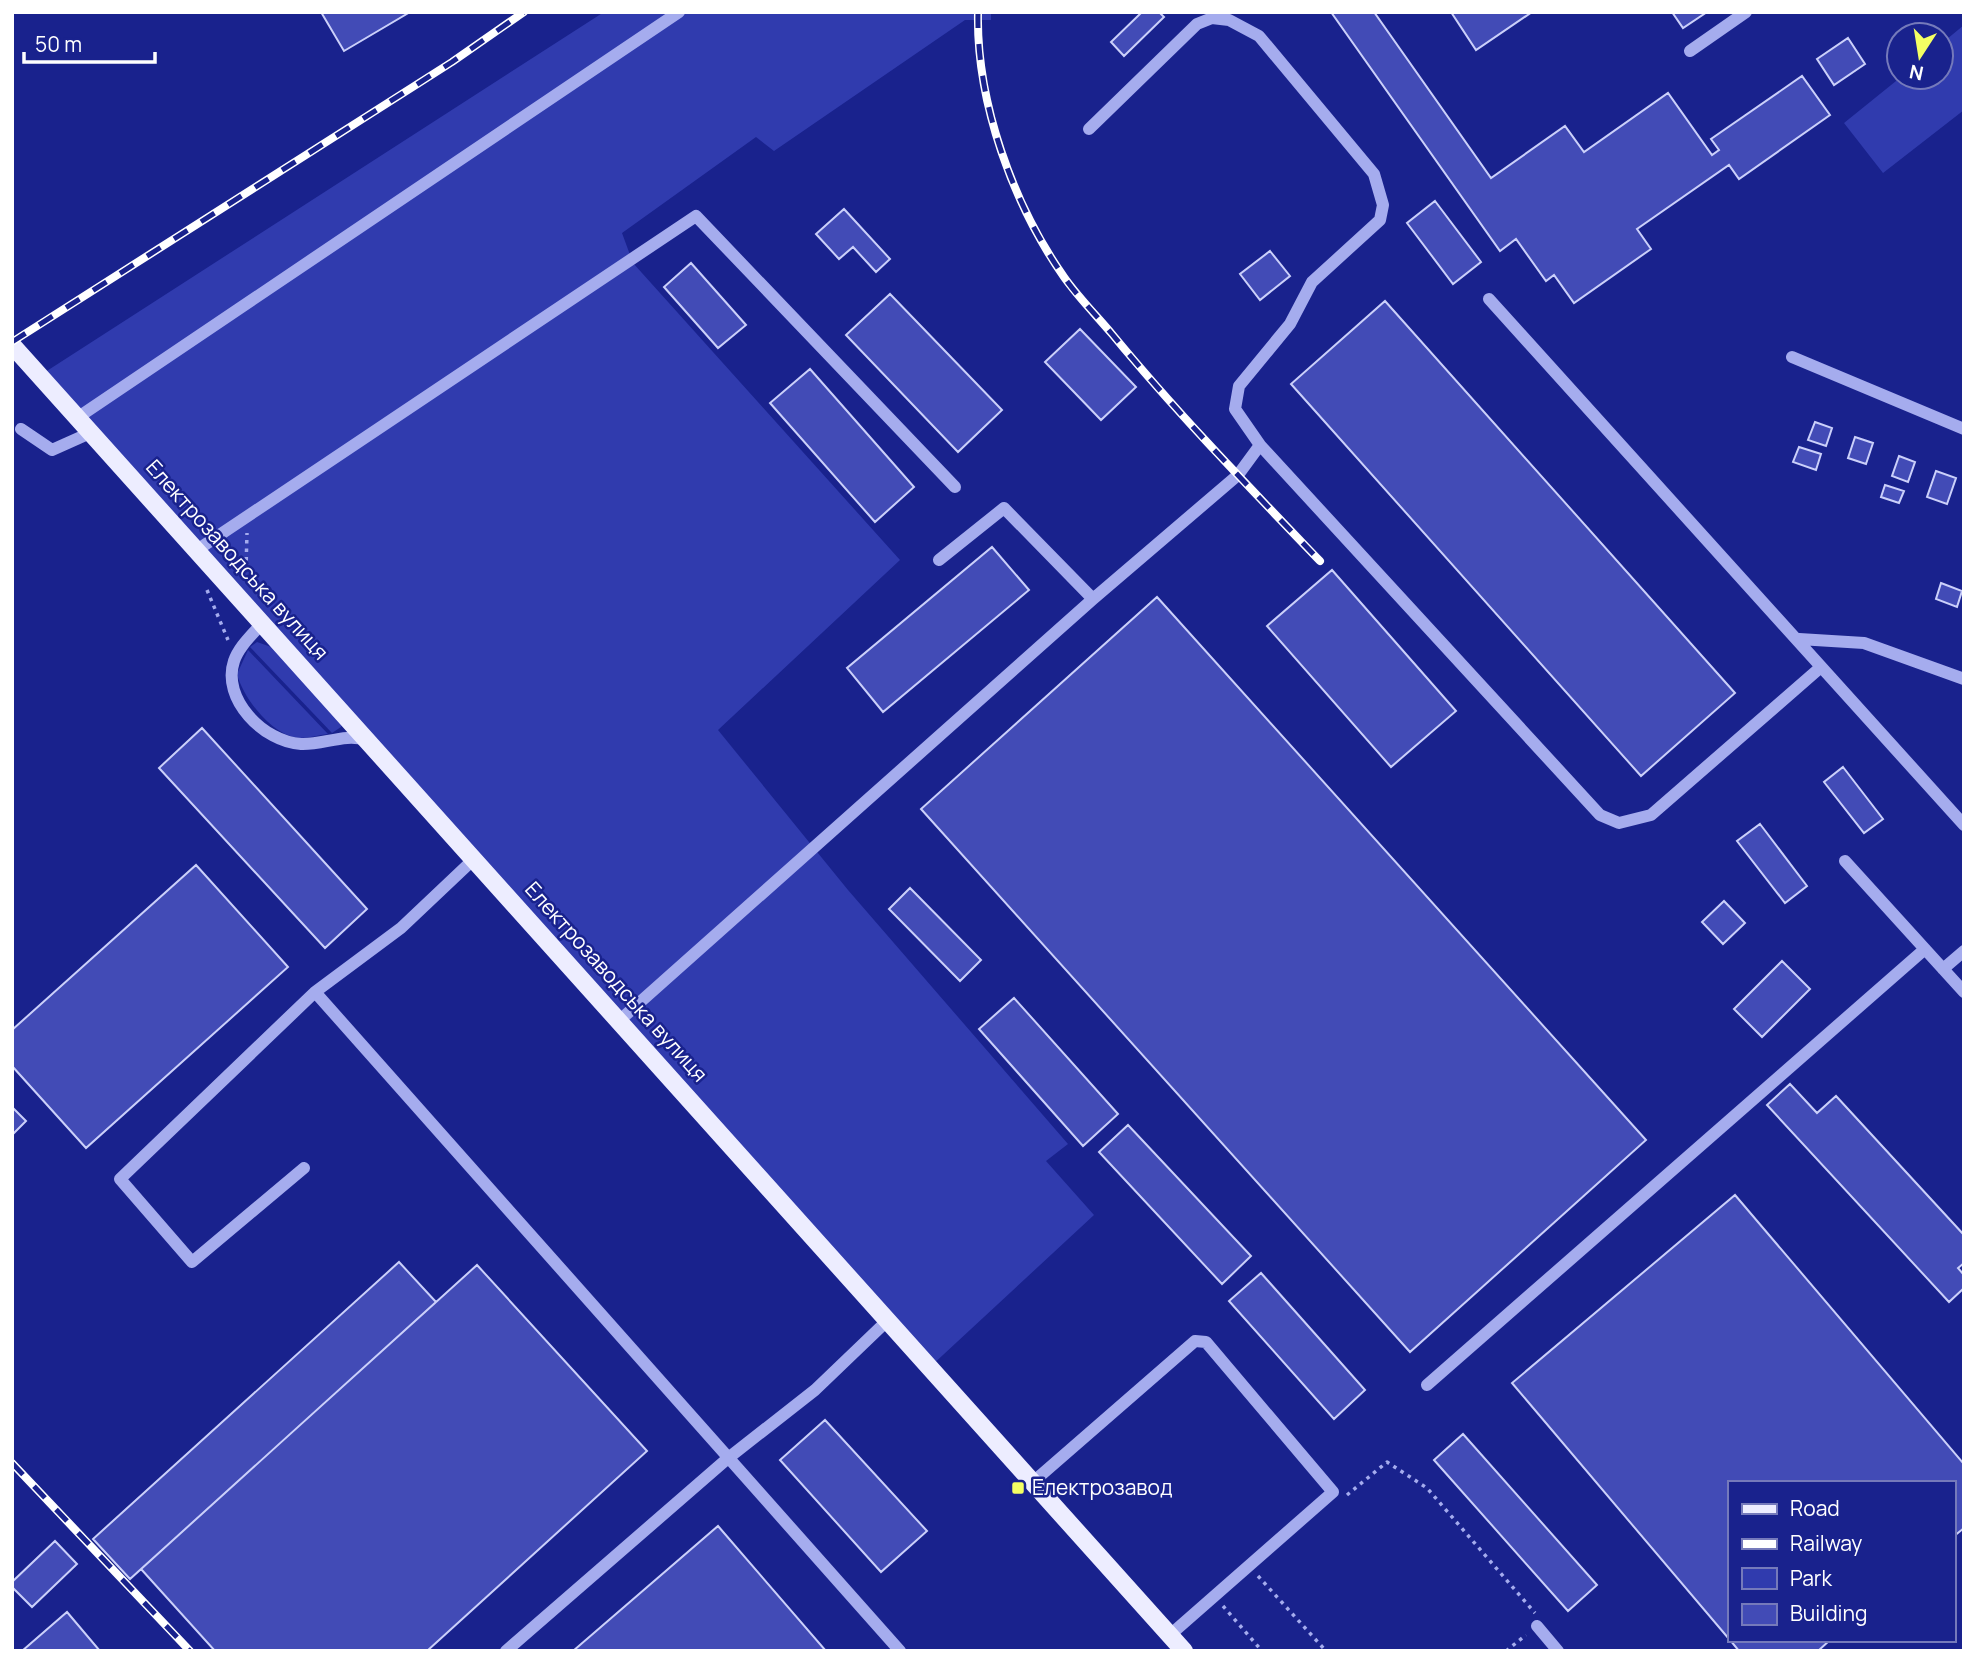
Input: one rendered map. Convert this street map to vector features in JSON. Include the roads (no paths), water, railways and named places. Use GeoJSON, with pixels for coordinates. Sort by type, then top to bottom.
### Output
{"type":"FeatureCollection","features":[{"type":"Feature","properties":{"kind":"main road","name":"Електрозаводська вулиця"},"geometry":{"type":"LineString","coordinates":[[12,345],[1184,1651]]}},
{"type":"Feature","properties":{"kind":"street"},"geometry":{"type":"LineString","coordinates":[[77,418],[678,12]]}},
{"type":"Feature","properties":{"kind":"street"},"geometry":{"type":"LineString","coordinates":[[1690,51],[1746,12]]}},
{"type":"Feature","properties":{"kind":"street"},"geometry":{"type":"LineString","coordinates":[[1089,130],[1197,24],[1212,18],[1229,20],[1259,36],[1374,174],[1383,205],[1380,220],[1312,282],[1283,333],[1239,386],[1235,409],[1260,445],[1600,815],[1619,823],[1651,815],[1821,667]]}},
{"type":"Feature","properties":{"kind":"street"},"geometry":{"type":"LineString","coordinates":[[197,550],[696,216],[955,487]]}},
{"type":"Feature","properties":{"kind":"street"},"geometry":{"type":"LineString","coordinates":[[1489,299],[1799,639],[1821,667],[1964,825]]}},
{"type":"Feature","properties":{"kind":"street"},"geometry":{"type":"LineString","coordinates":[[1792,357],[1964,429]]}},
{"type":"Feature","properties":{"kind":"street"},"geometry":{"type":"LineString","coordinates":[[21,429],[52,450],[90,433]]}},
{"type":"Feature","properties":{"kind":"street"},"geometry":{"type":"LineString","coordinates":[[620,1020],[1093,599],[1238,475],[1260,445]]}},
{"type":"Feature","properties":{"kind":"street"},"geometry":{"type":"LineString","coordinates":[[939,560],[1003,508],[1093,599]]}},
{"type":"Feature","properties":{"kind":"street"},"geometry":{"type":"LineString","coordinates":[[263,622],[243,645],[233,664],[230,685],[236,699],[260,725],[291,742],[312,743],[356,737],[370,742]]}},
{"type":"Feature","properties":{"kind":"street"},"geometry":{"type":"LineString","coordinates":[[1799,639],[1864,643],[1964,679]]}},
{"type":"Feature","properties":{"kind":"street"},"geometry":{"type":"LineString","coordinates":[[304,1168],[191,1262],[120,1179],[315,992],[401,928],[475,858]]}},
{"type":"Feature","properties":{"kind":"street"},"geometry":{"type":"LineString","coordinates":[[1845,861],[1964,992]]}},
{"type":"Feature","properties":{"kind":"street"},"geometry":{"type":"LineString","coordinates":[[1427,1385],[1925,949]]}},
{"type":"Feature","properties":{"kind":"street"},"geometry":{"type":"LineString","coordinates":[[1943,970],[1964,951]]}},
{"type":"Feature","properties":{"kind":"street"},"geometry":{"type":"LineString","coordinates":[[315,992],[900,1651]]}},
{"type":"Feature","properties":{"kind":"street"},"geometry":{"type":"LineString","coordinates":[[506,1651],[727,1459],[815,1390],[888,1320]]}},
{"type":"Feature","properties":{"kind":"street"},"geometry":{"type":"LineString","coordinates":[[1033,1482],[1200,1339],[1333,1492],[1170,1635]]}},
{"type":"Feature","properties":{"kind":"street"},"geometry":{"type":"LineString","coordinates":[[1537,1626],[1558,1651]]}},
{"type":"Feature","properties":{"kind":"railway"},"geometry":{"type":"LineString","coordinates":[[12,342],[452,62],[524,12]]}},
{"type":"Feature","properties":{"kind":"railway"},"geometry":{"type":"LineString","coordinates":[[978,12],[983,81],[1001,151],[1029,217],[1064,277],[1162,392],[1320,561]]}},
{"type":"Feature","properties":{"kind":"railway"},"geometry":{"type":"LineString","coordinates":[[12,1463],[190,1651]]}},
{"type":"Feature","properties":{"kind":"place","name":"Електрозавод"},"geometry":{"type":"Point","coordinates":[1018,1488]}}]}
